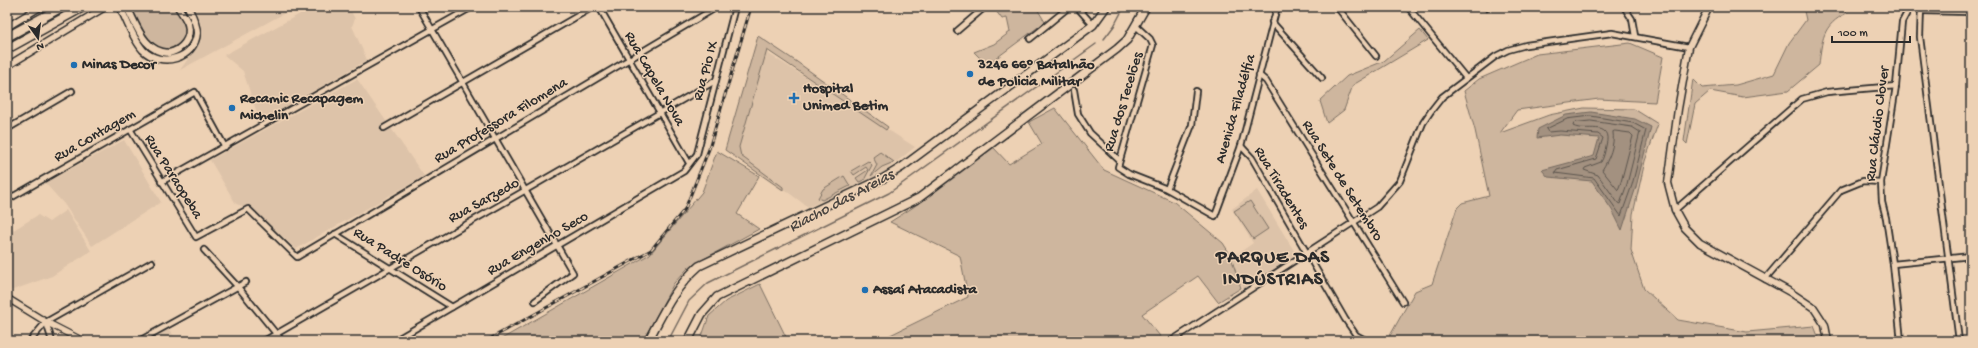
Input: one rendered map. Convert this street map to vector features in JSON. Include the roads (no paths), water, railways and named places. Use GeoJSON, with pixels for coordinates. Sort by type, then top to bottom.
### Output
{"type":"FeatureCollection","features":[{"type":"Feature","properties":{"kind":"highway"},"geometry":{"type":"LineString","coordinates":[[7,37],[62,7]]}},
{"type":"Feature","properties":{"kind":"highway"},"geometry":{"type":"LineString","coordinates":[[7,49],[82,7]]}},
{"type":"Feature","properties":{"kind":"main road"},"geometry":{"type":"LineString","coordinates":[[7,27],[40,7]]}},
{"type":"Feature","properties":{"kind":"main road"},"geometry":{"type":"LineString","coordinates":[[7,66],[105,7]]}},
{"type":"Feature","properties":{"kind":"main road"},"geometry":{"type":"LineString","coordinates":[[120,7],[143,50],[155,58],[167,60],[181,56],[192,47],[197,35],[197,29],[188,7]]}},
{"type":"Feature","properties":{"kind":"main road"},"geometry":{"type":"LineString","coordinates":[[127,7],[146,43],[153,49],[169,53],[182,48],[189,34],[188,24],[178,7]]}},
{"type":"Feature","properties":{"kind":"main road"},"geometry":{"type":"LineString","coordinates":[[648,341],[675,290],[699,266],[890,174],[914,159],[1093,25],[1106,7]]}},
{"type":"Feature","properties":{"kind":"main road"},"geometry":{"type":"LineString","coordinates":[[688,341],[702,314],[717,297],[919,198],[1117,49],[1127,40],[1146,7]]}},
{"type":"Feature","properties":{"kind":"main road"},"geometry":{"type":"LineString","coordinates":[[1709,7],[1690,46],[1668,183],[1675,210],[1685,228],[1700,243],[1790,292],[1814,308],[1825,325],[1828,341]]}},
{"type":"Feature","properties":{"kind":"street"},"geometry":{"type":"LineString","coordinates":[[419,7],[573,274],[535,300]]}},
{"type":"Feature","properties":{"kind":"street"},"geometry":{"type":"LineString","coordinates":[[161,182],[472,7]]}},
{"type":"Feature","properties":{"kind":"street"},"geometry":{"type":"LineString","coordinates":[[384,128],[593,7]]}},
{"type":"Feature","properties":{"kind":"street","name":"Rua Capela Nova"},"geometry":{"type":"LineString","coordinates":[[599,7],[689,162]]}},
{"type":"Feature","properties":{"kind":"street","name":"Rua Professora Filomena"},"geometry":{"type":"LineString","coordinates":[[297,257],[494,138],[717,7]]}},
{"type":"Feature","properties":{"kind":"street","name":"Rua Pio IX"},"geometry":{"type":"LineString","coordinates":[[689,162],[696,154],[735,7]]}},
{"type":"Feature","properties":{"kind":"street"},"geometry":{"type":"LineString","coordinates":[[958,31],[985,7]]}},
{"type":"Feature","properties":{"kind":"street"},"geometry":{"type":"LineString","coordinates":[[1030,39],[1068,7]]}},
{"type":"Feature","properties":{"kind":"street"},"geometry":{"type":"LineString","coordinates":[[1077,7],[1093,25]]}},
{"type":"Feature","properties":{"kind":"street","name":"Avenida Filadélfia"},"geometry":{"type":"LineString","coordinates":[[1167,188],[1215,216],[1241,146],[1277,7]]}},
{"type":"Feature","properties":{"kind":"street"},"geometry":{"type":"LineString","coordinates":[[1336,7],[1376,56]]}},
{"type":"Feature","properties":{"kind":"street"},"geometry":{"type":"LineString","coordinates":[[1408,7],[1466,78]]}},
{"type":"Feature","properties":{"kind":"street"},"geometry":{"type":"LineString","coordinates":[[1624,7],[1632,18],[1635,36]]}},
{"type":"Feature","properties":{"kind":"street","name":"Rua Cláudio Clover"},"geometry":{"type":"LineString","coordinates":[[1901,341],[1893,264],[1882,202],[1881,182],[1896,86],[1902,22],[1910,7]]}},
{"type":"Feature","properties":{"kind":"street"},"geometry":{"type":"LineString","coordinates":[[1959,341],[1920,38],[1921,9],[1971,12]]}},
{"type":"Feature","properties":{"kind":"street"},"geometry":{"type":"LineString","coordinates":[[1272,22],[1322,78]]}},
{"type":"Feature","properties":{"kind":"street","name":"Rua dos Tecelões"},"geometry":{"type":"LineString","coordinates":[[1136,26],[1150,39],[1153,45],[1118,167],[1129,174],[1167,188]]}},
{"type":"Feature","properties":{"kind":"street"},"geometry":{"type":"LineString","coordinates":[[1171,341],[1377,207],[1400,181],[1423,123],[1442,97],[1496,56],[1520,47],[1612,32],[1690,46]]}},
{"type":"Feature","properties":{"kind":"street","name":"Rua Sete de Setembro"},"geometry":{"type":"LineString","coordinates":[[1259,75],[1266,81],[1403,302]]}},
{"type":"Feature","properties":{"kind":"street","name":"Rua Sarzedo"},"geometry":{"type":"LineString","coordinates":[[264,341],[715,81]]}},
{"type":"Feature","properties":{"kind":"street"},"geometry":{"type":"LineString","coordinates":[[1675,210],[1802,99],[1827,92],[1896,86]]}},
{"type":"Feature","properties":{"kind":"street"},"geometry":{"type":"LineString","coordinates":[[7,129],[72,90]]}},
{"type":"Feature","properties":{"kind":"street"},"geometry":{"type":"LineString","coordinates":[[1074,90],[1078,114],[1090,133],[1119,160]]}},
{"type":"Feature","properties":{"kind":"street"},"geometry":{"type":"LineString","coordinates":[[1167,188],[1192,125],[1196,91]]}},
{"type":"Feature","properties":{"kind":"street","name":"Rua Contagem"},"geometry":{"type":"LineString","coordinates":[[7,200],[194,92],[225,147]]}},
{"type":"Feature","properties":{"kind":"street","name":"Rua Paraopeba"},"geometry":{"type":"LineString","coordinates":[[130,129],[196,237],[248,208],[297,257]]}},
{"type":"Feature","properties":{"kind":"street","name":"Rua Tiradentes"},"geometry":{"type":"LineString","coordinates":[[1241,146],[1252,158],[1345,319],[1356,335],[1367,341]]}},
{"type":"Feature","properties":{"kind":"street","name":"Rua Engenho Seco"},"geometry":{"type":"LineString","coordinates":[[394,341],[668,181],[684,171],[689,162]]}},
{"type":"Feature","properties":{"kind":"street"},"geometry":{"type":"LineString","coordinates":[[1765,279],[1841,190],[1863,181],[1881,182]]}},
{"type":"Feature","properties":{"kind":"street","name":"Rua Padre Osório"},"geometry":{"type":"LineString","coordinates":[[335,234],[391,267],[452,307]]}},
{"type":"Feature","properties":{"kind":"street"},"geometry":{"type":"LineString","coordinates":[[204,250],[238,287],[282,341]]}},
{"type":"Feature","properties":{"kind":"street"},"geometry":{"type":"LineString","coordinates":[[1893,264],[1971,256]]}},
{"type":"Feature","properties":{"kind":"street"},"geometry":{"type":"LineString","coordinates":[[30,341],[46,322],[152,262]]}},
{"type":"Feature","properties":{"kind":"street"},"geometry":{"type":"LineString","coordinates":[[139,341],[246,282]]}},
{"type":"Feature","properties":{"kind":"street"},"geometry":{"type":"LineString","coordinates":[[7,298],[46,322],[83,341]]}},
{"type":"Feature","properties":{"kind":"street"},"geometry":{"type":"LineString","coordinates":[[46,322],[52,341]]}},
{"type":"Feature","properties":{"kind":"water"},"geometry":{"type":"Polygon","coordinates":[[[1591,112],[1635,119],[1651,127],[1636,187],[1622,230],[1612,210],[1592,181],[1548,177],[1542,170],[1594,156],[1599,138],[1560,135],[1537,138],[1538,129],[1566,115],[1591,112]]]}},
{"type":"Feature","properties":{"kind":"waterway","name":"Riacho das Areias"},"geometry":{"type":"LineString","coordinates":[[1104,39],[1114,26],[1124,7]]}},
{"type":"Feature","properties":{"kind":"waterway","name":"Riacho das Areias"},"geometry":{"type":"LineString","coordinates":[[668,341],[689,301],[708,283],[889,193],[1096,44]]}},
{"type":"Feature","properties":{"kind":"railway"},"geometry":{"type":"LineString","coordinates":[[486,341],[651,250],[685,209],[709,149],[751,7]]}},
{"type":"Feature","properties":{"kind":"place","name":"Minas Decor"},"geometry":{"type":"Point","coordinates":[74,65]}},
{"type":"Feature","properties":{"kind":"place","name":"3246 66º Batalhão de Policia Militar"},"geometry":{"type":"Point","coordinates":[970,74]}},
{"type":"Feature","properties":{"kind":"place","name":"Hospital Unimed Betim"},"geometry":{"type":"Point","coordinates":[794,98]}},
{"type":"Feature","properties":{"kind":"place","name":"Recamic Recapagem Michelin"},"geometry":{"type":"Point","coordinates":[232,108]}},
{"type":"Feature","properties":{"kind":"place","name":"Assaí Atacadista"},"geometry":{"type":"Point","coordinates":[865,290]}},
{"type":"Feature","properties":{"kind":"district","name":"PARQUE DAS INDÚSTRIAS"},"geometry":{"type":"Point","coordinates":[1273,269]}}]}
